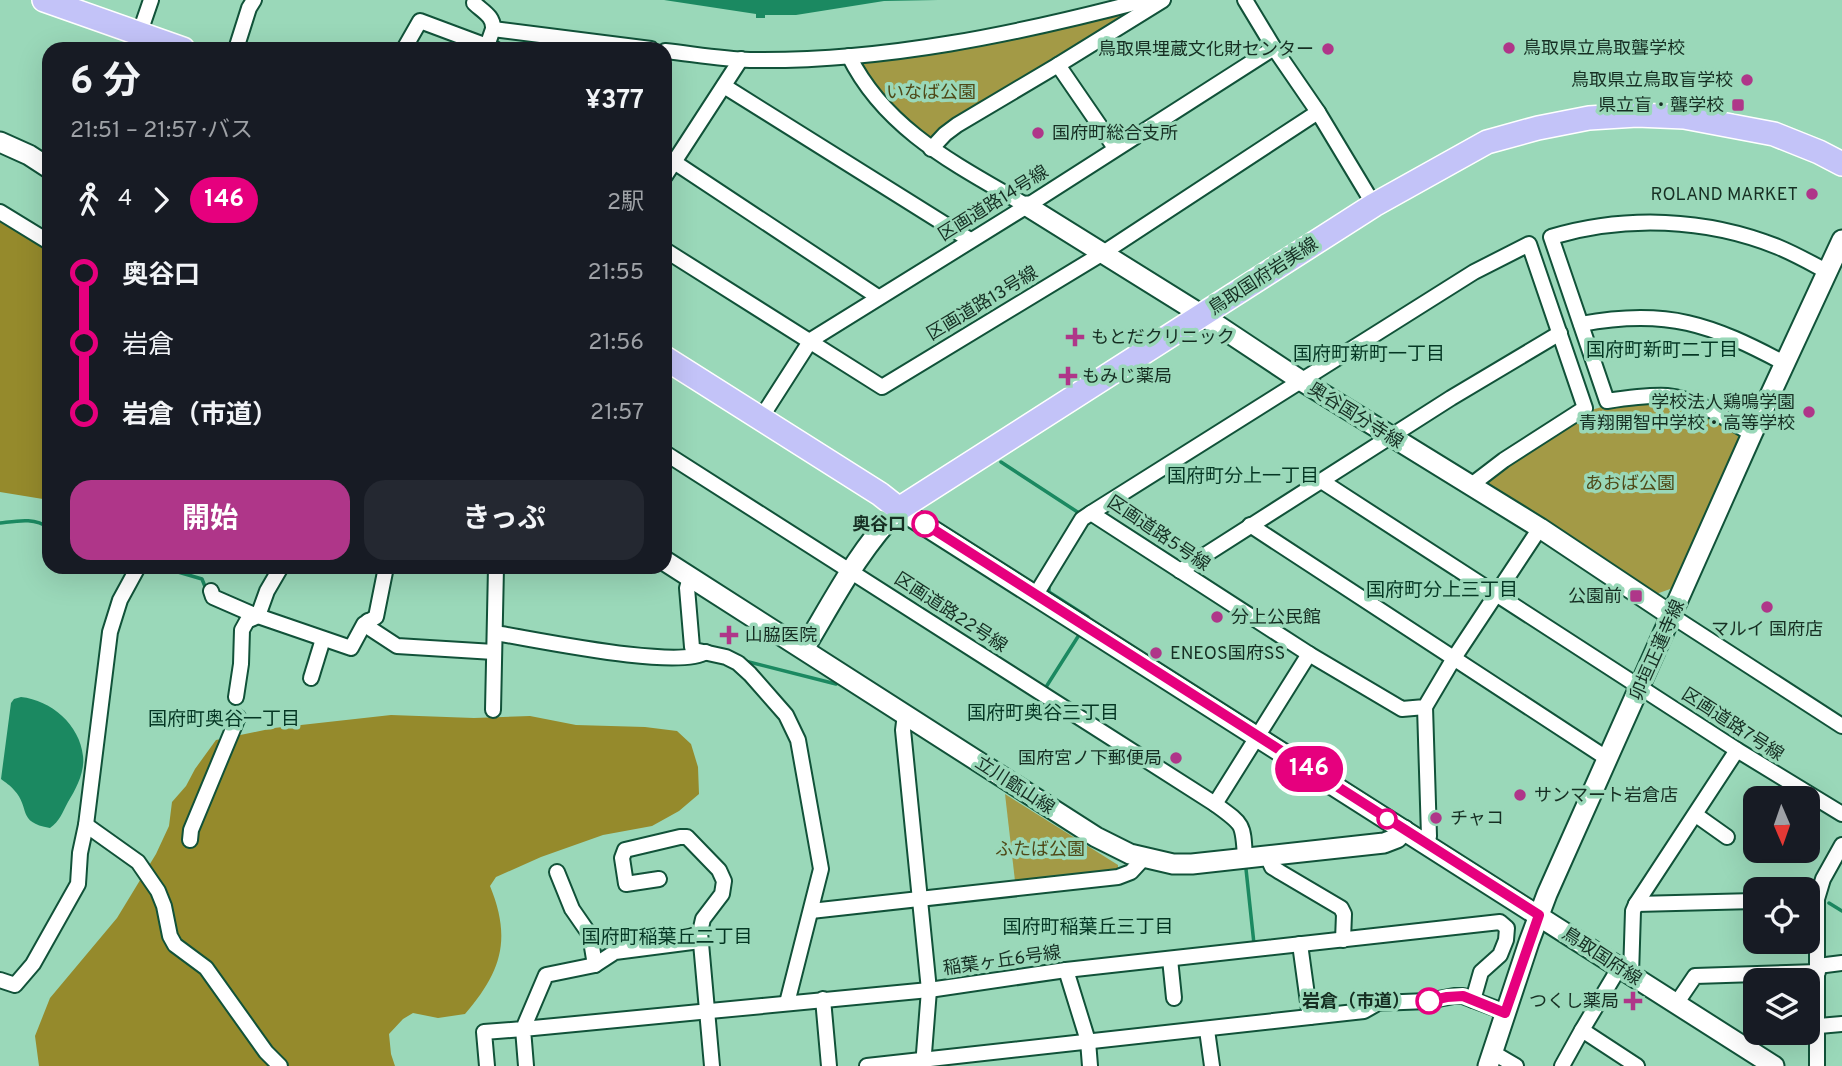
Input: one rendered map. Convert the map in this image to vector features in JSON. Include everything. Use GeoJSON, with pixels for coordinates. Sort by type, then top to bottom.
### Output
{"type":"FeatureCollection","features":[{"type":"Feature","properties":{"kind":"main road"},"geometry":{"type":"LineString","coordinates":[[44,0],[90,8],[139,35],[161,42]]}},
{"type":"Feature","properties":{"kind":"main road","name":"鳥取国府岩美線"},"geometry":{"type":"LineString","coordinates":[[899,509],[1374,205],[1487,142],[1589,118],[1637,115],[1684,117],[1774,134],[1842,164]]}},
{"type":"Feature","properties":{"kind":"main road"},"geometry":{"type":"LineString","coordinates":[[0,142],[42,163]]}},
{"type":"Feature","properties":{"kind":"main road","name":"奥谷国分寺線"},"geometry":{"type":"LineString","coordinates":[[1027,206],[1392,438],[1540,528],[1672,616]]}},
{"type":"Feature","properties":{"kind":"main road","name":"卯垣正蓮寺線"},"geometry":{"type":"LineString","coordinates":[[1490,1059],[1539,915],[1752,434],[1842,240]]}},
{"type":"Feature","properties":{"kind":"main road"},"geometry":{"type":"LineString","coordinates":[[672,362],[899,509],[885,523],[850,570],[804,649]]}},
{"type":"Feature","properties":{"kind":"main road","name":"鳥取国府線"},"geometry":{"type":"LineString","coordinates":[[899,509],[1774,1066]]}},
{"type":"Feature","properties":{"kind":"main road","name":"立川甑山線"},"geometry":{"type":"LineString","coordinates":[[672,565],[1096,837],[1143,859],[1192,864],[1267,856],[1384,843],[1397,838],[1404,830]]}},
{"type":"Feature","properties":{"kind":"street"},"geometry":{"type":"LineString","coordinates":[[139,35],[151,0]]}},
{"type":"Feature","properties":{"kind":"street"},"geometry":{"type":"LineString","coordinates":[[238,42],[254,0]]}},
{"type":"Feature","properties":{"kind":"street"},"geometry":{"type":"LineString","coordinates":[[672,52],[741,59],[807,60],[895,53],[1016,31],[1146,0]]}},
{"type":"Feature","properties":{"kind":"street"},"geometry":{"type":"LineString","coordinates":[[931,149],[957,125],[1163,0]]}},
{"type":"Feature","properties":{"kind":"street"},"geometry":{"type":"LineString","coordinates":[[1245,0],[1318,112],[1374,205]]}},
{"type":"Feature","properties":{"kind":"street"},"geometry":{"type":"LineString","coordinates":[[474,3],[494,23],[491,42]]}},
{"type":"Feature","properties":{"kind":"street"},"geometry":{"type":"LineString","coordinates":[[408,42],[420,21],[474,42]]}},
{"type":"Feature","properties":{"kind":"street"},"geometry":{"type":"LineString","coordinates":[[493,29],[596,42]]}},
{"type":"Feature","properties":{"kind":"street","name":"区画道路14号線"},"geometry":{"type":"LineString","coordinates":[[761,418],[811,340],[1274,48]]}},
{"type":"Feature","properties":{"kind":"street","name":"奥谷国分寺線"},"geometry":{"type":"LineString","coordinates":[[849,56],[883,108],[912,135],[1027,206]]}},
{"type":"Feature","properties":{"kind":"street"},"geometry":{"type":"LineString","coordinates":[[672,155],[741,59]]}},
{"type":"Feature","properties":{"kind":"street"},"geometry":{"type":"LineString","coordinates":[[1058,65],[1115,148]]}},
{"type":"Feature","properties":{"kind":"street"},"geometry":{"type":"LineString","coordinates":[[723,86],[970,240]]}},
{"type":"Feature","properties":{"kind":"street","name":"区画道路13号線"},"geometry":{"type":"LineString","coordinates":[[672,254],[882,387],[1103,253],[1318,112]]}},
{"type":"Feature","properties":{"kind":"street"},"geometry":{"type":"LineString","coordinates":[[672,161],[878,297]]}},
{"type":"Feature","properties":{"kind":"street"},"geometry":{"type":"LineString","coordinates":[[0,212],[42,238]]}},
{"type":"Feature","properties":{"kind":"street"},"geometry":{"type":"LineString","coordinates":[[1752,434],[1695,404],[1670,396],[1643,396],[1607,401],[1551,237],[1593,226],[1637,222],[1684,223],[1778,247],[1826,271]]}},
{"type":"Feature","properties":{"kind":"street","name":"区画道路5号線"},"geometry":{"type":"LineString","coordinates":[[1424,707],[1402,709],[1309,654],[1091,513],[1474,272],[1529,244],[1560,333]]}},
{"type":"Feature","properties":{"kind":"street"},"geometry":{"type":"LineString","coordinates":[[1581,324],[1658,317],[1695,323],[1735,337],[1786,364]]}},
{"type":"Feature","properties":{"kind":"street"},"geometry":{"type":"LineString","coordinates":[[1180,571],[1451,398],[1560,333],[1586,408],[1504,460],[1470,486]]}},
{"type":"Feature","properties":{"kind":"street","name":"区画道路22号線"},"geometry":{"type":"LineString","coordinates":[[672,457],[1216,803],[1243,827],[1245,858]]}},
{"type":"Feature","properties":{"kind":"street","name":"区画道路7号線"},"geometry":{"type":"LineString","coordinates":[[1323,482],[1792,786]]}},
{"type":"Feature","properties":{"kind":"street"},"geometry":{"type":"LineString","coordinates":[[1035,596],[1082,519],[1091,513]]}},
{"type":"Feature","properties":{"kind":"street"},"geometry":{"type":"LineString","coordinates":[[1250,526],[1608,759]]}},
{"type":"Feature","properties":{"kind":"street"},"geometry":{"type":"LineString","coordinates":[[1427,845],[1429,836],[1424,707],[1540,528]]}},
{"type":"Feature","properties":{"kind":"street"},"geometry":{"type":"LineString","coordinates":[[0,980],[15,985],[33,964],[78,884],[110,632],[120,600],[134,574]]}},
{"type":"Feature","properties":{"kind":"street"},"geometry":{"type":"LineString","coordinates":[[236,697],[242,664],[242,630],[247,621],[258,616],[277,574]]}},
{"type":"Feature","properties":{"kind":"street"},"geometry":{"type":"LineString","coordinates":[[211,591],[213,597],[258,616],[351,648],[360,629],[376,617],[385,574]]}},
{"type":"Feature","properties":{"kind":"street"},"geometry":{"type":"LineString","coordinates":[[493,710],[496,574]]}},
{"type":"Feature","properties":{"kind":"street"},"geometry":{"type":"LineString","coordinates":[[690,577],[687,588],[692,647],[694,650],[726,657],[744,668],[778,704],[792,725],[802,760],[821,869],[787,1003]]}},
{"type":"Feature","properties":{"kind":"street"},"geometry":{"type":"LineString","coordinates":[[1672,616],[1842,726]]}},
{"type":"Feature","properties":{"kind":"street"},"geometry":{"type":"LineString","coordinates":[[368,621],[371,629],[397,646],[494,652]]}},
{"type":"Feature","properties":{"kind":"street"},"geometry":{"type":"LineString","coordinates":[[495,634],[600,651],[646,655],[683,658],[699,657],[707,652]]}},
{"type":"Feature","properties":{"kind":"street"},"geometry":{"type":"LineString","coordinates":[[311,678],[323,639]]}},
{"type":"Feature","properties":{"kind":"street"},"geometry":{"type":"LineString","coordinates":[[1216,803],[1309,654]]}},
{"type":"Feature","properties":{"kind":"street"},"geometry":{"type":"LineString","coordinates":[[905,714],[903,730],[929,990],[923,1063]]}},
{"type":"Feature","properties":{"kind":"street"},"geometry":{"type":"LineString","coordinates":[[190,839],[191,830],[238,717]]}},
{"type":"Feature","properties":{"kind":"street"},"geometry":{"type":"LineString","coordinates":[[1562,1066],[1582,1030],[1625,971],[1636,904],[1737,750]]}},
{"type":"Feature","properties":{"kind":"street","name":"区画道路7号線"},"geometry":{"type":"LineString","coordinates":[[1820,803],[1842,814]]}},
{"type":"Feature","properties":{"kind":"street"},"geometry":{"type":"LineString","coordinates":[[1696,815],[1727,837]]}},
{"type":"Feature","properties":{"kind":"street"},"geometry":{"type":"LineString","coordinates":[[86,825],[138,862],[158,891],[175,945],[206,968],[266,1052],[280,1066]]}},
{"type":"Feature","properties":{"kind":"street"},"geometry":{"type":"LineString","coordinates":[[659,879],[626,884],[622,858],[625,850],[680,836],[687,837],[719,870],[724,881],[724,888],[700,924],[712,1066]]}},
{"type":"Feature","properties":{"kind":"street"},"geometry":{"type":"LineString","coordinates":[[1820,885],[1842,845]]}},
{"type":"Feature","properties":{"kind":"street"},"geometry":{"type":"LineString","coordinates":[[1267,856],[1272,867],[1341,908],[1344,914],[1343,940]]}},
{"type":"Feature","properties":{"kind":"street"},"geometry":{"type":"LineString","coordinates":[[811,911],[1118,877],[1130,872],[1143,859]]}},
{"type":"Feature","properties":{"kind":"street"},"geometry":{"type":"LineString","coordinates":[[556,872],[572,909],[590,934],[595,965]]}},
{"type":"Feature","properties":{"kind":"street"},"geometry":{"type":"LineString","coordinates":[[1636,904],[1743,901]]}},
{"type":"Feature","properties":{"kind":"street","name":"稲葉ヶ丘6号線"},"geometry":{"type":"LineString","coordinates":[[487,1066],[484,1032],[929,990],[1066,970],[1504,923],[1507,928],[1504,947],[1500,955],[1481,972],[1473,1000]]}},
{"type":"Feature","properties":{"kind":"street"},"geometry":{"type":"LineString","coordinates":[[526,1066],[523,1029],[546,975],[595,965],[615,952],[700,941]]}},
{"type":"Feature","properties":{"kind":"street"},"geometry":{"type":"LineString","coordinates":[[1300,944],[1310,1017]]}},
{"type":"Feature","properties":{"kind":"street"},"geometry":{"type":"LineString","coordinates":[[1170,959],[1174,998]]}},
{"type":"Feature","properties":{"kind":"street"},"geometry":{"type":"LineString","coordinates":[[1820,968],[1842,963]]}},
{"type":"Feature","properties":{"kind":"street"},"geometry":{"type":"LineString","coordinates":[[1066,970],[1088,1041],[1090,1066]]}},
{"type":"Feature","properties":{"kind":"street"},"geometry":{"type":"LineString","coordinates":[[1676,1004],[1695,976],[1743,973]]}},
{"type":"Feature","properties":{"kind":"street"},"geometry":{"type":"LineString","coordinates":[[867,1066],[923,1063],[1088,1041],[1208,1030],[1364,1011],[1378,1003],[1428,1001],[1454,996],[1473,1000],[1505,1013]]}},
{"type":"Feature","properties":{"kind":"street"},"geometry":{"type":"LineString","coordinates":[[823,999],[829,1066]]}},
{"type":"Feature","properties":{"kind":"street"},"geometry":{"type":"LineString","coordinates":[[1820,1026],[1842,1024]]}},
{"type":"Feature","properties":{"kind":"street"},"geometry":{"type":"LineString","coordinates":[[1208,1030],[1212,1066]]}},
{"type":"Feature","properties":{"kind":"street"},"geometry":{"type":"LineString","coordinates":[[1582,1030],[1637,1066]]}},
{"type":"Feature","properties":{"kind":"street"},"geometry":{"type":"LineString","coordinates":[[1817,1066],[1818,1045]]}},
{"type":"Feature","properties":{"kind":"street"},"geometry":{"type":"LineString","coordinates":[[1490,1059],[1517,1066]]}},
{"type":"Feature","properties":{"kind":"green space","name":"いなば公園"},"geometry":{"type":"Polygon","coordinates":[[[1132,8],[1133,12],[930,144],[862,75],[860,59],[1132,8]]]}},
{"type":"Feature","properties":{"kind":"green space","name":"あおば公園"},"geometry":{"type":"Polygon","coordinates":[[[1668,401],[1699,410],[1737,432],[1739,440],[1673,588],[1656,594],[1484,486],[1484,477],[1584,412],[1616,403],[1668,401]]]}},
{"type":"Feature","properties":{"kind":"green space","name":"ふたば公園"},"geometry":{"type":"Polygon","coordinates":[[[1005,794],[1118,865],[1118,870],[1015,881],[1005,794]]]}},
{"type":"Feature","properties":{"kind":"shaded area"},"geometry":{"type":"Polygon","coordinates":[[[664,0],[938,0],[884,1],[796,15],[765,15],[765,18],[756,18],[756,14],[664,0]]]}},
{"type":"Feature","properties":{"kind":"shaded area"},"geometry":{"type":"Polygon","coordinates":[[[0,215],[42,241],[42,499],[0,492],[0,215]]]}},
{"type":"Feature","properties":{"kind":"shaded area"},"geometry":{"type":"Polygon","coordinates":[[[21,697],[43,703],[62,716],[70,724],[81,745],[83,768],[79,780],[60,817],[50,828],[28,818],[19,797],[1,779],[11,703],[21,697]]]}},
{"type":"Feature","properties":{"kind":"shaded area"},"geometry":{"type":"Polygon","coordinates":[[[391,715],[474,718],[530,716],[576,725],[677,731],[691,744],[698,767],[699,794],[679,811],[652,826],[603,835],[541,857],[496,877],[490,886],[497,905],[501,939],[495,969],[487,984],[465,1014],[438,1018],[413,1013],[403,1019],[389,1034],[395,1066],[39,1066],[35,1036],[50,998],[117,918],[156,854],[169,826],[172,802],[186,786],[216,740],[274,728],[391,715]]]}},
{"type":"Feature","properties":{"kind":"waterway"},"geometry":{"type":"LineString","coordinates":[[1001,462],[1079,513]]}},
{"type":"Feature","properties":{"kind":"waterway"},"geometry":{"type":"LineString","coordinates":[[0,523],[31,521],[42,525]]}},
{"type":"Feature","properties":{"kind":"waterway"},"geometry":{"type":"LineString","coordinates":[[185,574],[202,579],[206,589]]}},
{"type":"Feature","properties":{"kind":"waterway"},"geometry":{"type":"LineString","coordinates":[[1049,585],[1049,592],[1088,617]]}},
{"type":"Feature","properties":{"kind":"waterway"},"geometry":{"type":"LineString","coordinates":[[1046,687],[1079,635]]}},
{"type":"Feature","properties":{"kind":"waterway"},"geometry":{"type":"LineString","coordinates":[[745,661],[836,684]]}},
{"type":"Feature","properties":{"kind":"waterway"},"geometry":{"type":"LineString","coordinates":[[1246,869],[1254,944]]}},
{"type":"Feature","properties":{"kind":"waterway"},"geometry":{"type":"LineString","coordinates":[[1829,903],[1842,911]]}},
{"type":"Feature","properties":{"kind":"bus line","name":"146"},"geometry":{"type":"LineString","coordinates":[[925,524],[1539,915],[1505,1013],[1463,996],[1429,1001]]}},
{"type":"Feature","properties":{"kind":"place","name":"鳥取県立鳥取聾学校"},"geometry":{"type":"Point","coordinates":[1509,48]}},
{"type":"Feature","properties":{"kind":"place","name":"鳥取県埋蔵文化財センター"},"geometry":{"type":"Point","coordinates":[1328,49]}},
{"type":"Feature","properties":{"kind":"place","name":"鳥取県立鳥取盲学校"},"geometry":{"type":"Point","coordinates":[1747,80]}},
{"type":"Feature","properties":{"kind":"place","name":"県立盲・聾学校"},"geometry":{"type":"Point","coordinates":[1738,105]}},
{"type":"Feature","properties":{"kind":"place","name":"国府町総合支所"},"geometry":{"type":"Point","coordinates":[1038,133]}},
{"type":"Feature","properties":{"kind":"place","name":"ROLAND MARKET"},"geometry":{"type":"Point","coordinates":[1812,194]}},
{"type":"Feature","properties":{"kind":"place","name":"もとだクリニック"},"geometry":{"type":"Point","coordinates":[1075,337]}},
{"type":"Feature","properties":{"kind":"place","name":"もみじ薬局"},"geometry":{"type":"Point","coordinates":[1068,376]}},
{"type":"Feature","properties":{"kind":"place","name":"学校法人鶏鳴学園 青翔開智中学校・高等学校"},"geometry":{"type":"Point","coordinates":[1809,412]}},
{"type":"Feature","properties":{"kind":"place","name":"奥谷口"},"geometry":{"type":"Point","coordinates":[925,524]}},
{"type":"Feature","properties":{"kind":"place","name":"公園前"},"geometry":{"type":"Point","coordinates":[1636,596]}},
{"type":"Feature","properties":{"kind":"place","name":"マルイ 国府店"},"geometry":{"type":"Point","coordinates":[1767,607]}},
{"type":"Feature","properties":{"kind":"place","name":"分上公民館"},"geometry":{"type":"Point","coordinates":[1217,617]}},
{"type":"Feature","properties":{"kind":"place","name":"山脇医院"},"geometry":{"type":"Point","coordinates":[729,635]}},
{"type":"Feature","properties":{"kind":"place","name":"ENEOS国府SS"},"geometry":{"type":"Point","coordinates":[1156,653]}},
{"type":"Feature","properties":{"kind":"place","name":"国府宮ノ下郵便局"},"geometry":{"type":"Point","coordinates":[1176,758]}},
{"type":"Feature","properties":{"kind":"place","name":"サンマート岩倉店"},"geometry":{"type":"Point","coordinates":[1520,795]}},
{"type":"Feature","properties":{"kind":"place","name":"チャコ"},"geometry":{"type":"Point","coordinates":[1436,818]}},
{"type":"Feature","properties":{"kind":"place","name":"岩倉（市道）"},"geometry":{"type":"Point","coordinates":[1429,1001]}},
{"type":"Feature","properties":{"kind":"place","name":"つくし薬局"},"geometry":{"type":"Point","coordinates":[1633,1001]}},
{"type":"Feature","properties":{"kind":"district","name":"国府町新町二丁目"},"geometry":{"type":"Point","coordinates":[1662,349]}},
{"type":"Feature","properties":{"kind":"district","name":"国府町新町一丁目"},"geometry":{"type":"Point","coordinates":[1369,353]}},
{"type":"Feature","properties":{"kind":"district","name":"国府町分上一丁目"},"geometry":{"type":"Point","coordinates":[1243,475]}},
{"type":"Feature","properties":{"kind":"district","name":"国府町分上三丁目"},"geometry":{"type":"Point","coordinates":[1442,589]}},
{"type":"Feature","properties":{"kind":"district","name":"国府町奥谷三丁目"},"geometry":{"type":"Point","coordinates":[1043,712]}},
{"type":"Feature","properties":{"kind":"district","name":"国府町奥谷一丁目"},"geometry":{"type":"Point","coordinates":[224,718]}},
{"type":"Feature","properties":{"kind":"district","name":"国府町稲葉丘三丁目"},"geometry":{"type":"Point","coordinates":[1088,926]}},
{"type":"Feature","properties":{"kind":"district","name":"国府町稲葉丘二丁目"},"geometry":{"type":"Point","coordinates":[667,936]}}]}
